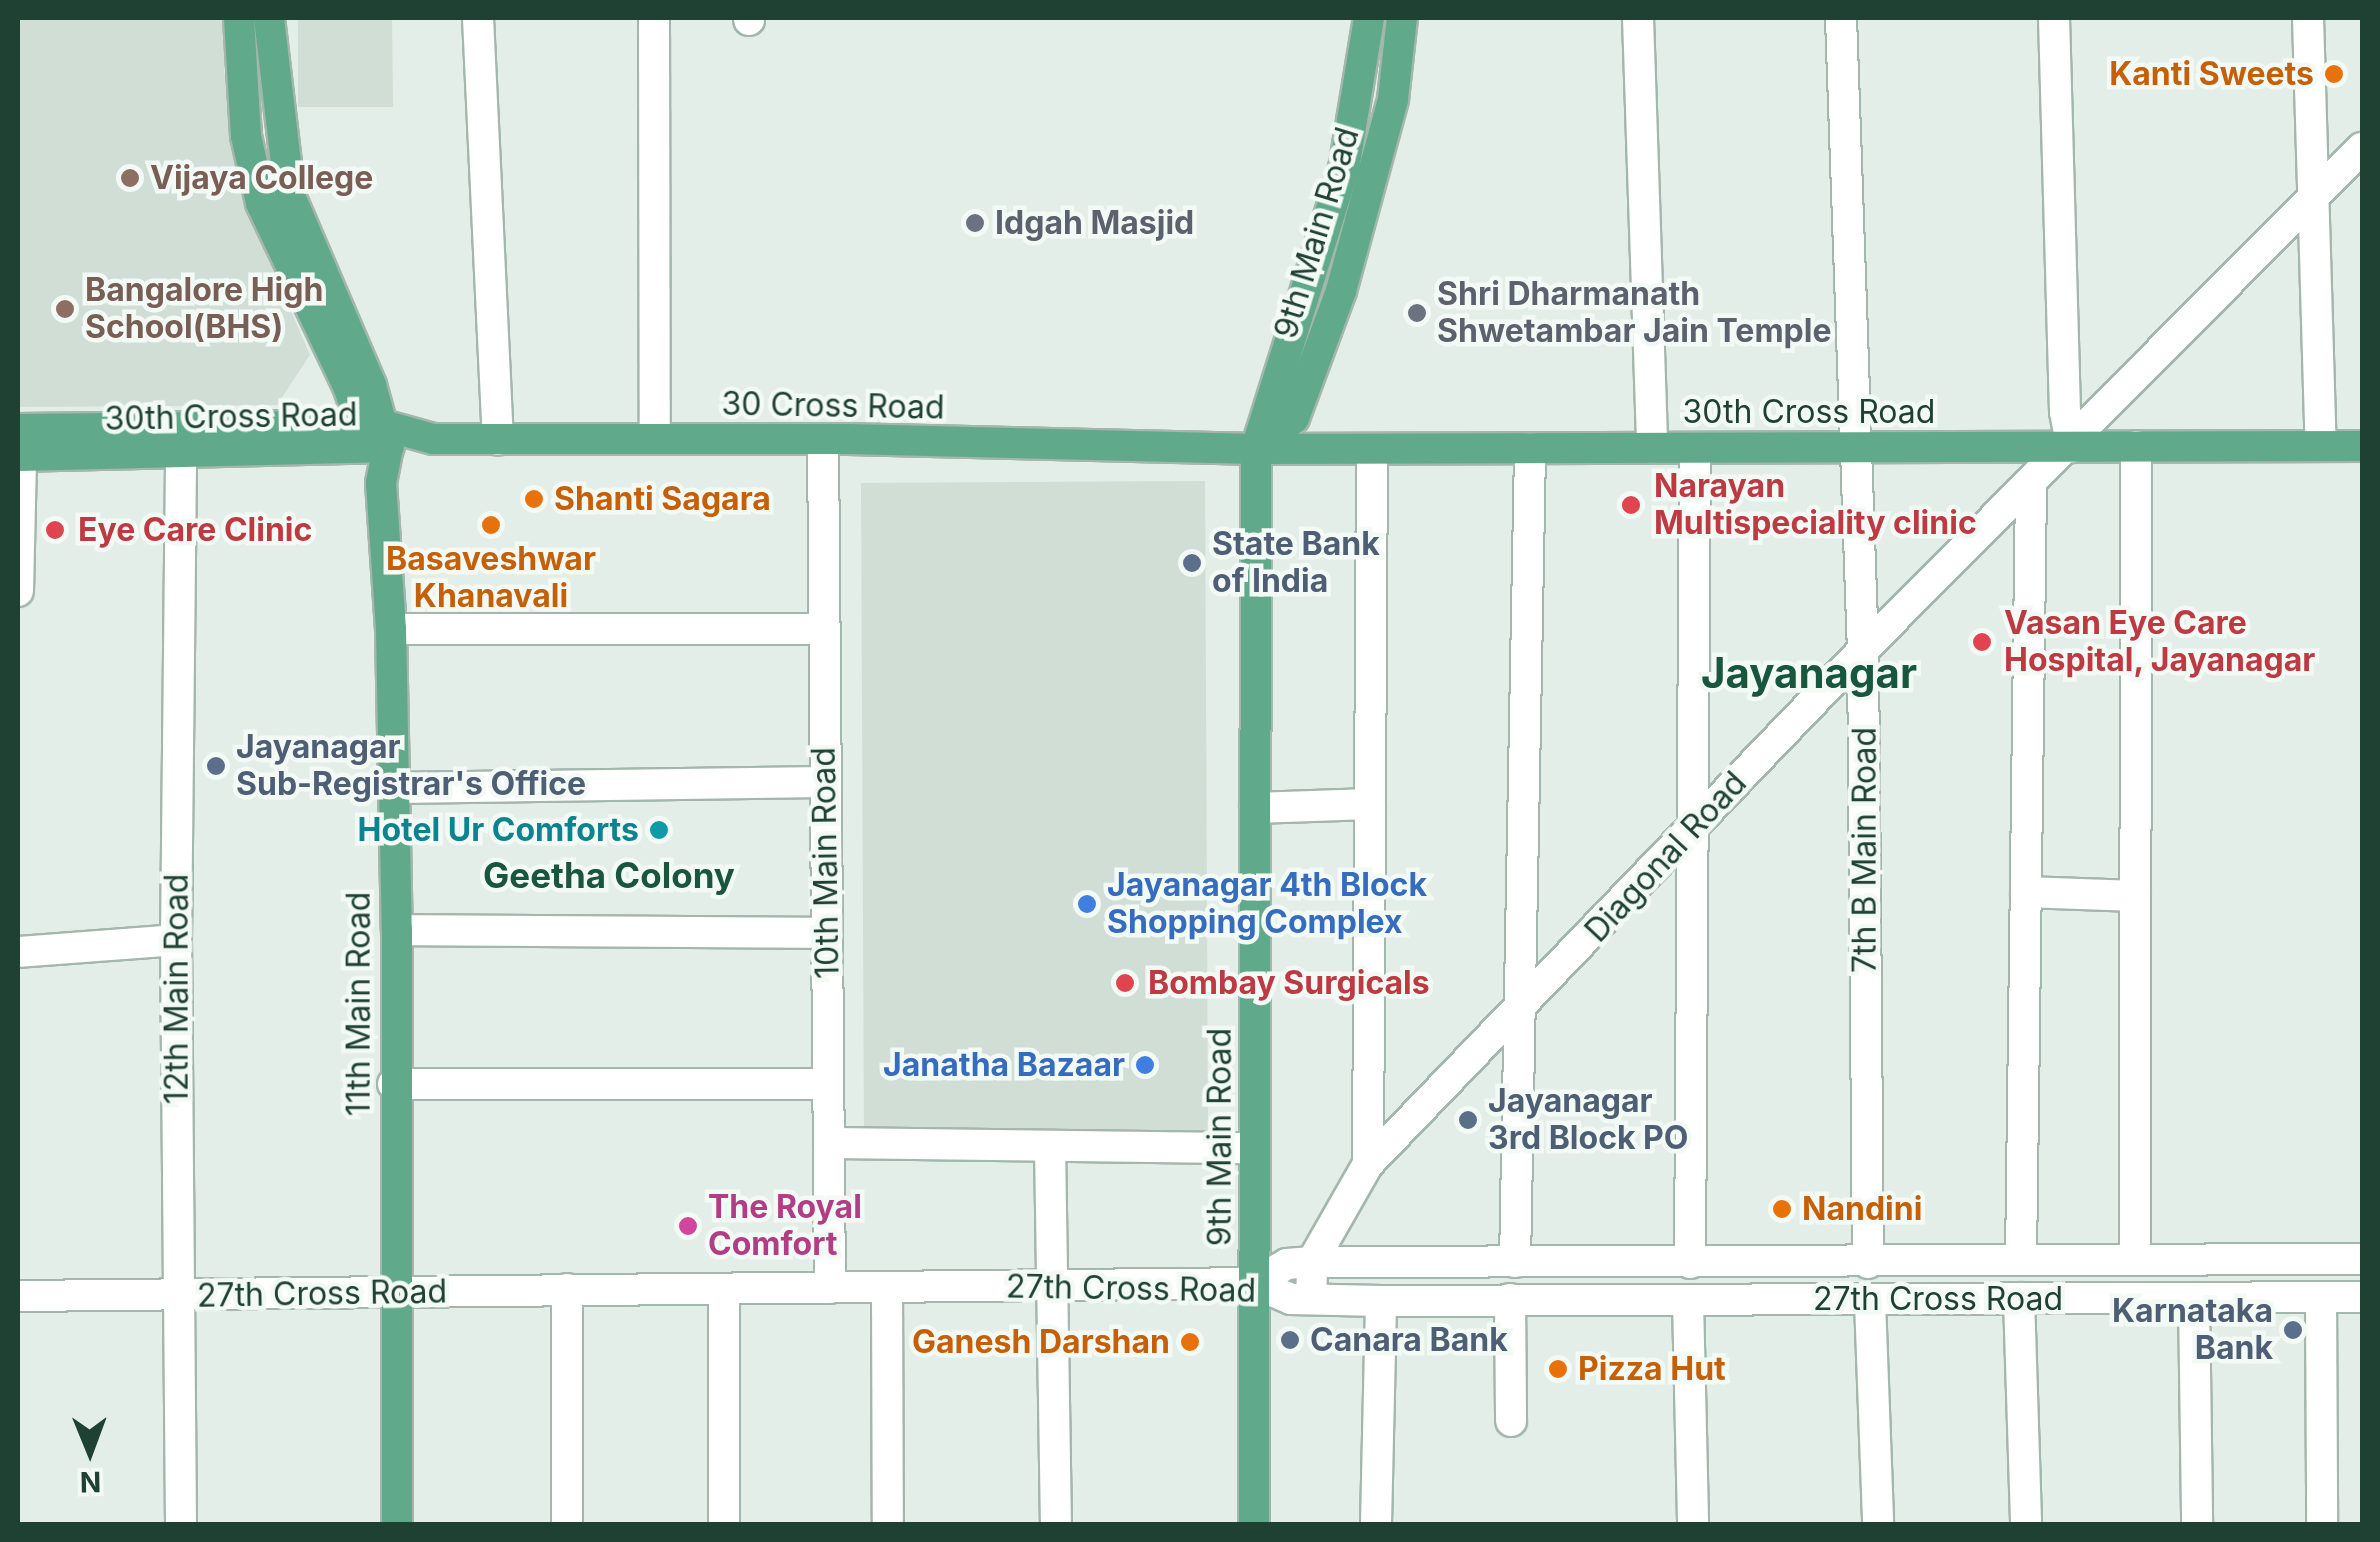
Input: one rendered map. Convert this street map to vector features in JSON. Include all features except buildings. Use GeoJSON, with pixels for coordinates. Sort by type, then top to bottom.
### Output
{"type":"FeatureCollection","features":[{"type":"Feature","properties":{"kind":"main road"},"geometry":{"type":"LineString","coordinates":[[238,18],[246,136],[261,203],[382,437]]}},
{"type":"Feature","properties":{"kind":"main road"},"geometry":{"type":"LineString","coordinates":[[269,18],[290,196],[382,437]]}},
{"type":"Feature","properties":{"kind":"main road","name":"9th Main Road"},"geometry":{"type":"LineString","coordinates":[[1254,1524],[1256,449],[1344,169],[1369,18]]}},
{"type":"Feature","properties":{"kind":"main road","name":"9th Main Road"},"geometry":{"type":"LineString","coordinates":[[1256,449],[1294,418],[1341,291],[1385,132],[1402,18]]}},
{"type":"Feature","properties":{"kind":"main road","name":"30 Cross Road"},"geometry":{"type":"LineString","coordinates":[[382,437],[822,439],[1256,449]]}},
{"type":"Feature","properties":{"kind":"main road","name":"30th Cross Road"},"geometry":{"type":"LineString","coordinates":[[19,447],[382,437]]}},
{"type":"Feature","properties":{"kind":"main road","name":"30th Cross Road"},"geometry":{"type":"LineString","coordinates":[[19,447],[182,454],[382,437]]}},
{"type":"Feature","properties":{"kind":"main road","name":"11th Main Road"},"geometry":{"type":"LineString","coordinates":[[382,437],[381,483],[391,629],[396,930],[392,1084],[397,1524]]}},
{"type":"Feature","properties":{"kind":"main road","name":"30th Cross Road"},"geometry":{"type":"LineString","coordinates":[[1256,449],[2362,446]]}},
{"type":"Feature","properties":{"kind":"street"},"geometry":{"type":"LineString","coordinates":[[478,18],[498,440]]}},
{"type":"Feature","properties":{"kind":"street"},"geometry":{"type":"LineString","coordinates":[[654,18],[655,440]]}},
{"type":"Feature","properties":{"kind":"street"},"geometry":{"type":"LineString","coordinates":[[1638,18],[1652,448]]}},
{"type":"Feature","properties":{"kind":"street","name":"7th B Main Road"},"geometry":{"type":"LineString","coordinates":[[1840,18],[1863,650],[1868,1263]]}},
{"type":"Feature","properties":{"kind":"street"},"geometry":{"type":"LineString","coordinates":[[2054,18],[2064,412],[2072,447]]}},
{"type":"Feature","properties":{"kind":"street"},"geometry":{"type":"LineString","coordinates":[[2308,18],[2321,446]]}},
{"type":"Feature","properties":{"kind":"street","name":"Diagonal Road"},"geometry":{"type":"LineString","coordinates":[[1311,1299],[1312,1262],[1368,1164],[1520,1012],[1863,650],[2072,447],[2362,148]]}},
{"type":"Feature","properties":{"kind":"street","name":"10th Main Road"},"geometry":{"type":"LineString","coordinates":[[822,439],[830,1288]]}},
{"type":"Feature","properties":{"kind":"street"},"geometry":{"type":"LineString","coordinates":[[2135,1260],[2136,446]]}},
{"type":"Feature","properties":{"kind":"street"},"geometry":{"type":"LineString","coordinates":[[18,591],[19,447]]}},
{"type":"Feature","properties":{"kind":"street"},"geometry":{"type":"LineString","coordinates":[[1368,1164],[1372,448]]}},
{"type":"Feature","properties":{"kind":"street"},"geometry":{"type":"LineString","coordinates":[[1515,1262],[1530,448]]}},
{"type":"Feature","properties":{"kind":"street"},"geometry":{"type":"LineString","coordinates":[[1690,1263],[1694,448]]}},
{"type":"Feature","properties":{"kind":"street","name":"12th Main Road"},"geometry":{"type":"LineString","coordinates":[[181,1524],[176,940],[182,454]]}},
{"type":"Feature","properties":{"kind":"street"},"geometry":{"type":"LineString","coordinates":[[2022,1260],[2030,486]]}},
{"type":"Feature","properties":{"kind":"street"},"geometry":{"type":"LineString","coordinates":[[391,629],[824,629]]}},
{"type":"Feature","properties":{"kind":"street"},"geometry":{"type":"LineString","coordinates":[[393,788],[826,782]]}},
{"type":"Feature","properties":{"kind":"street"},"geometry":{"type":"LineString","coordinates":[[1255,808],[1370,804]]}},
{"type":"Feature","properties":{"kind":"street"},"geometry":{"type":"LineString","coordinates":[[2026,892],[2135,896]]}},
{"type":"Feature","properties":{"kind":"street"},"geometry":{"type":"LineString","coordinates":[[396,930],[827,933]]}},
{"type":"Feature","properties":{"kind":"street"},"geometry":{"type":"LineString","coordinates":[[18,952],[176,940]]}},
{"type":"Feature","properties":{"kind":"street"},"geometry":{"type":"LineString","coordinates":[[392,1084],[828,1084]]}},
{"type":"Feature","properties":{"kind":"street"},"geometry":{"type":"LineString","coordinates":[[829,1143],[1254,1148]]}},
{"type":"Feature","properties":{"kind":"street"},"geometry":{"type":"LineString","coordinates":[[1050,1146],[1056,1524]]}},
{"type":"Feature","properties":{"kind":"street","name":"27th Cross Road"},"geometry":{"type":"LineString","coordinates":[[1254,1284],[1287,1264],[1312,1262],[2362,1259]]}},
{"type":"Feature","properties":{"kind":"street","name":"27th Cross Road"},"geometry":{"type":"LineString","coordinates":[[18,1296],[1254,1284],[1290,1299],[1381,1301],[2362,1297]]}},
{"type":"Feature","properties":{"kind":"street"},"geometry":{"type":"LineString","coordinates":[[887,1287],[888,1524]]}},
{"type":"Feature","properties":{"kind":"street"},"geometry":{"type":"LineString","coordinates":[[566,1524],[567,1289]]}},
{"type":"Feature","properties":{"kind":"street"},"geometry":{"type":"LineString","coordinates":[[724,1289],[724,1524]]}},
{"type":"Feature","properties":{"kind":"street"},"geometry":{"type":"LineString","coordinates":[[2019,1298],[2026,1524]]}},
{"type":"Feature","properties":{"kind":"street"},"geometry":{"type":"LineString","coordinates":[[2194,1298],[2197,1524]]}},
{"type":"Feature","properties":{"kind":"street"},"geometry":{"type":"LineString","coordinates":[[2321,1298],[2322,1524]]}},
{"type":"Feature","properties":{"kind":"street"},"geometry":{"type":"LineString","coordinates":[[1510,1299],[1511,1421]]}},
{"type":"Feature","properties":{"kind":"street"},"geometry":{"type":"LineString","coordinates":[[1688,1300],[1693,1524]]}},
{"type":"Feature","properties":{"kind":"street"},"geometry":{"type":"LineString","coordinates":[[1376,1524],[1381,1301]]}},
{"type":"Feature","properties":{"kind":"street"},"geometry":{"type":"LineString","coordinates":[[1870,1301],[1878,1524]]}},
{"type":"Feature","properties":{"kind":"shaded area","name":"Vijaya College"},"geometry":{"type":"Polygon","coordinates":[[[18,18],[226,18],[224,71],[255,228],[310,355],[277,405],[18,407],[18,18]]]}},
{"type":"Feature","properties":{"kind":"shaded area"},"geometry":{"type":"Polygon","coordinates":[[[298,18],[392,18],[393,107],[298,107],[298,18]]]}},
{"type":"Feature","properties":{"kind":"shaded area"},"geometry":{"type":"Polygon","coordinates":[[[1205,481],[1208,1130],[864,1132],[861,483],[1205,481]]]}},
{"type":"Feature","properties":{"kind":"place","name":"Kanti Sweets"},"geometry":{"type":"Point","coordinates":[2334,74]}},
{"type":"Feature","properties":{"kind":"place","name":"Vijaya College"},"geometry":{"type":"Point","coordinates":[130,178]}},
{"type":"Feature","properties":{"kind":"place","name":"Idgah Masjid"},"geometry":{"type":"Point","coordinates":[975,223]}},
{"type":"Feature","properties":{"kind":"place","name":"Bangalore High School(BHS)"},"geometry":{"type":"Point","coordinates":[65,309]}},
{"type":"Feature","properties":{"kind":"place","name":"Shri Dharmanath Shwetambar Jain Temple"},"geometry":{"type":"Point","coordinates":[1417,313]}},
{"type":"Feature","properties":{"kind":"place","name":"Shanti Sagara"},"geometry":{"type":"Point","coordinates":[534,499]}},
{"type":"Feature","properties":{"kind":"place","name":"Narayan Multispeciality clinic"},"geometry":{"type":"Point","coordinates":[1631,505]}},
{"type":"Feature","properties":{"kind":"place","name":"Basaveshwar Khanavali"},"geometry":{"type":"Point","coordinates":[491,525]}},
{"type":"Feature","properties":{"kind":"place","name":"Eye Care Clinic"},"geometry":{"type":"Point","coordinates":[55,530]}},
{"type":"Feature","properties":{"kind":"place","name":"State Bank of India"},"geometry":{"type":"Point","coordinates":[1192,563]}},
{"type":"Feature","properties":{"kind":"place","name":"Vasan Eye Care Hospital, Jayanagar"},"geometry":{"type":"Point","coordinates":[1982,642]}},
{"type":"Feature","properties":{"kind":"place","name":"Jayanagar Sub-Registrar's Office"},"geometry":{"type":"Point","coordinates":[216,766]}},
{"type":"Feature","properties":{"kind":"place","name":"Hotel Ur Comforts"},"geometry":{"type":"Point","coordinates":[659,830]}},
{"type":"Feature","properties":{"kind":"place","name":"Jayanagar 4th Block Shopping Complex"},"geometry":{"type":"Point","coordinates":[1087,904]}},
{"type":"Feature","properties":{"kind":"place","name":"Bombay Surgicals"},"geometry":{"type":"Point","coordinates":[1125,983]}},
{"type":"Feature","properties":{"kind":"place","name":"Janatha Bazaar"},"geometry":{"type":"Point","coordinates":[1145,1065]}},
{"type":"Feature","properties":{"kind":"place","name":"Jayanagar 3rd Block PO"},"geometry":{"type":"Point","coordinates":[1468,1120]}},
{"type":"Feature","properties":{"kind":"place","name":"Nandini"},"geometry":{"type":"Point","coordinates":[1782,1209]}},
{"type":"Feature","properties":{"kind":"place","name":"The Royal Comfort"},"geometry":{"type":"Point","coordinates":[688,1226]}},
{"type":"Feature","properties":{"kind":"place","name":"Karnataka Bank"},"geometry":{"type":"Point","coordinates":[2293,1330]}},
{"type":"Feature","properties":{"kind":"place","name":"Canara Bank"},"geometry":{"type":"Point","coordinates":[1290,1340]}},
{"type":"Feature","properties":{"kind":"place","name":"Ganesh Darshan"},"geometry":{"type":"Point","coordinates":[1190,1342]}},
{"type":"Feature","properties":{"kind":"place","name":"Pizza Hut"},"geometry":{"type":"Point","coordinates":[1558,1369]}},
{"type":"Feature","properties":{"kind":"district","name":"Jayanagar"},"geometry":{"type":"Point","coordinates":[1809,673]}},
{"type":"Feature","properties":{"kind":"district","name":"Geetha Colony"},"geometry":{"type":"Point","coordinates":[609,875]}}]}
